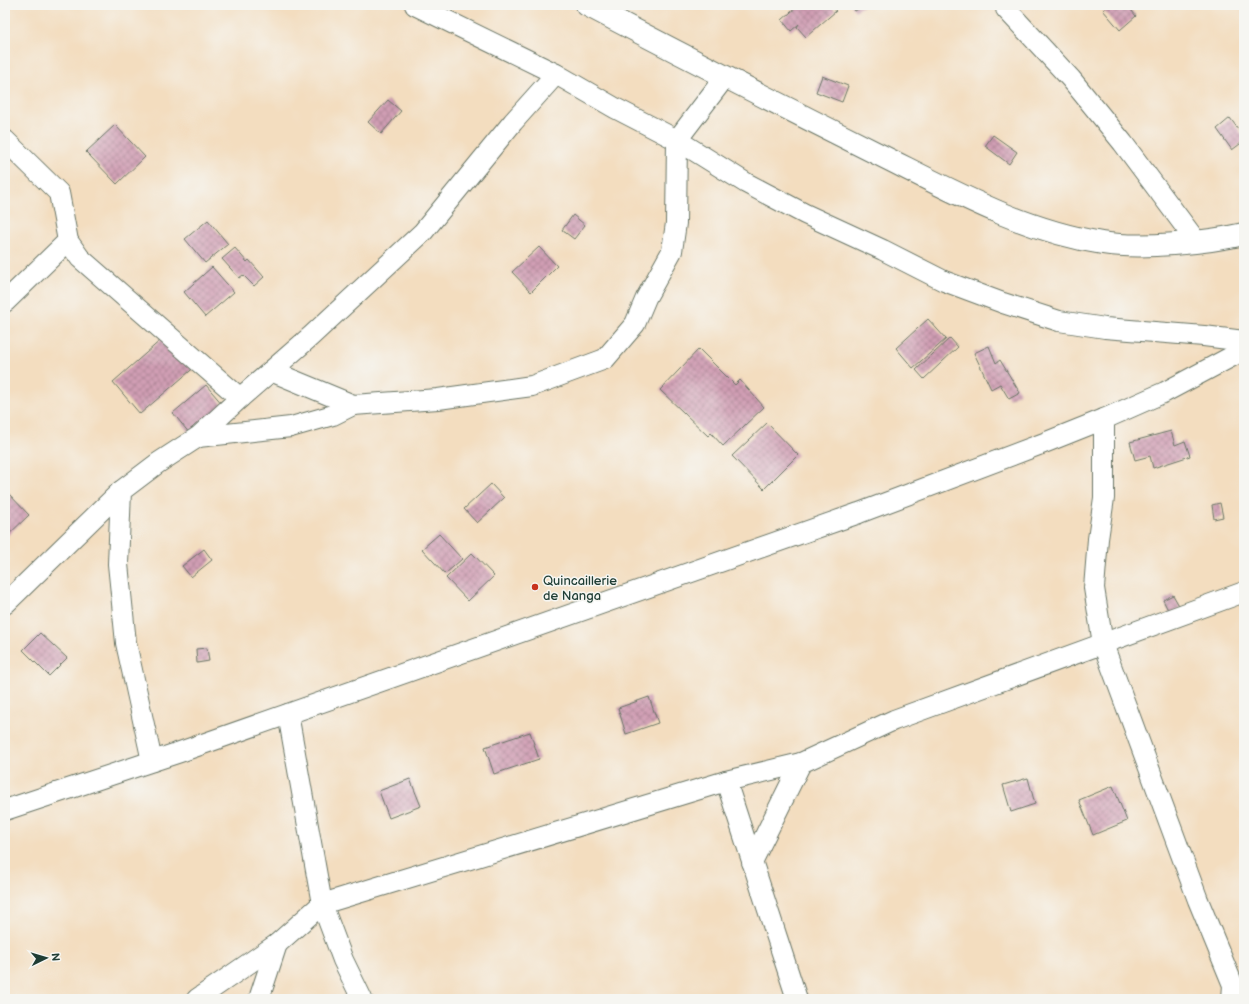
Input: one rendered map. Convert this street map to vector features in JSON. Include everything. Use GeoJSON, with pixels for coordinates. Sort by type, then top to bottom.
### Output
{"type":"FeatureCollection","features":[{"type":"Feature","properties":{"kind":"street"},"geometry":{"type":"LineString","coordinates":[[415,5],[556,74],[615,108],[677,140],[746,183],[805,214],[883,250],[944,281],[1003,303],[1059,321],[1105,328],[1204,336],[1244,341]]}},
{"type":"Feature","properties":{"kind":"street"},"geometry":{"type":"LineString","coordinates":[[587,5],[725,77],[992,211],[1064,235],[1102,243],[1140,246],[1196,241],[1244,234]]}},
{"type":"Feature","properties":{"kind":"street"},"geometry":{"type":"LineString","coordinates":[[1006,9],[1071,79],[1118,137],[1196,241]]}},
{"type":"Feature","properties":{"kind":"street"},"geometry":{"type":"LineString","coordinates":[[5,604],[121,491],[158,463],[198,437],[310,337],[422,232],[513,122],[556,74]]}},
{"type":"Feature","properties":{"kind":"street"},"geometry":{"type":"LineString","coordinates":[[198,437],[291,427],[333,415],[353,405],[438,398],[532,386],[605,358],[635,324],[646,298],[672,251],[676,223],[677,140],[725,77]]}},
{"type":"Feature","properties":{"kind":"street"},"geometry":{"type":"LineString","coordinates":[[5,140],[59,193],[68,241],[80,258],[240,398]]}},
{"type":"Feature","properties":{"kind":"street"},"geometry":{"type":"LineString","coordinates":[[5,302],[68,241]]}},
{"type":"Feature","properties":{"kind":"street"},"geometry":{"type":"LineString","coordinates":[[5,810],[288,714],[859,513],[1044,443],[1104,418],[1165,392],[1244,350]]}},
{"type":"Feature","properties":{"kind":"street"},"geometry":{"type":"LineString","coordinates":[[271,371],[353,405]]}},
{"type":"Feature","properties":{"kind":"street"},"geometry":{"type":"LineString","coordinates":[[1104,418],[1104,498],[1098,540],[1094,588],[1103,644],[1198,900],[1233,985],[1232,999]]}},
{"type":"Feature","properties":{"kind":"street"},"geometry":{"type":"LineString","coordinates":[[121,491],[118,564],[126,643],[152,761]]}},
{"type":"Feature","properties":{"kind":"street"},"geometry":{"type":"LineString","coordinates":[[197,999],[277,944],[322,904],[726,781],[801,763],[894,720],[1244,592]]}},
{"type":"Feature","properties":{"kind":"street"},"geometry":{"type":"LineString","coordinates":[[288,714],[322,904],[343,960],[362,999]]}},
{"type":"Feature","properties":{"kind":"street"},"geometry":{"type":"LineString","coordinates":[[752,862],[801,763]]}},
{"type":"Feature","properties":{"kind":"street"},"geometry":{"type":"LineString","coordinates":[[726,781],[797,999]]}},
{"type":"Feature","properties":{"kind":"street"},"geometry":{"type":"LineString","coordinates":[[259,999],[277,944]]}},
{"type":"Feature","properties":{"kind":"building"},"geometry":{"type":"Polygon","coordinates":[[[799,5],[830,5],[836,11],[806,37],[797,27],[799,24],[791,31],[782,20],[799,5]]]}},
{"type":"Feature","properties":{"kind":"building"},"geometry":{"type":"Polygon","coordinates":[[[851,5],[865,5],[855,11],[851,5]]]}},
{"type":"Feature","properties":{"kind":"building"},"geometry":{"type":"Polygon","coordinates":[[[1109,5],[1127,5],[1136,16],[1120,30],[1103,10],[1109,5]]]}},
{"type":"Feature","properties":{"kind":"building"},"geometry":{"type":"Polygon","coordinates":[[[822,76],[848,86],[842,102],[816,92],[822,76]]]}},
{"type":"Feature","properties":{"kind":"building"},"geometry":{"type":"Polygon","coordinates":[[[388,100],[401,111],[381,134],[368,122],[388,100]]]}},
{"type":"Feature","properties":{"kind":"building"},"geometry":{"type":"Polygon","coordinates":[[[1230,118],[1244,137],[1244,141],[1232,150],[1217,129],[1230,118]]]}},
{"type":"Feature","properties":{"kind":"building"},"geometry":{"type":"Polygon","coordinates":[[[115,125],[145,157],[117,184],[86,152],[115,125]]]}},
{"type":"Feature","properties":{"kind":"building"},"geometry":{"type":"Polygon","coordinates":[[[993,135],[1017,152],[1009,164],[985,146],[993,135]]]}},
{"type":"Feature","properties":{"kind":"building"},"geometry":{"type":"Polygon","coordinates":[[[573,215],[585,225],[574,239],[562,230],[573,215]]]}},
{"type":"Feature","properties":{"kind":"building"},"geometry":{"type":"Polygon","coordinates":[[[208,220],[228,244],[205,263],[185,239],[208,220]]]}},
{"type":"Feature","properties":{"kind":"building"},"geometry":{"type":"Polygon","coordinates":[[[539,247],[557,266],[531,292],[512,272],[539,247]]]}},
{"type":"Feature","properties":{"kind":"building"},"geometry":{"type":"Polygon","coordinates":[[[235,248],[247,262],[249,260],[264,277],[254,286],[243,275],[239,278],[222,259],[235,248]]]}},
{"type":"Feature","properties":{"kind":"building"},"geometry":{"type":"Polygon","coordinates":[[[212,267],[234,292],[205,317],[184,292],[212,267]]]}},
{"type":"Feature","properties":{"kind":"building"},"geometry":{"type":"Polygon","coordinates":[[[928,319],[946,339],[913,368],[896,348],[928,319]]]}},
{"type":"Feature","properties":{"kind":"building"},"geometry":{"type":"Polygon","coordinates":[[[170,332],[197,365],[140,414],[113,382],[170,332]]]}},
{"type":"Feature","properties":{"kind":"building"},"geometry":{"type":"Polygon","coordinates":[[[950,338],[958,347],[924,379],[916,370],[950,338]]]}},
{"type":"Feature","properties":{"kind":"building"},"geometry":{"type":"Polygon","coordinates":[[[989,346],[996,363],[1000,360],[1020,393],[1009,399],[1000,384],[991,389],[974,353],[989,346]]]}},
{"type":"Feature","properties":{"kind":"building"},"geometry":{"type":"Polygon","coordinates":[[[699,349],[735,385],[740,380],[764,407],[723,446],[711,433],[708,436],[660,390],[699,349]]]}},
{"type":"Feature","properties":{"kind":"building"},"geometry":{"type":"Polygon","coordinates":[[[206,385],[223,405],[190,434],[173,413],[206,385]]]}},
{"type":"Feature","properties":{"kind":"building"},"geometry":{"type":"Polygon","coordinates":[[[767,423],[798,455],[764,489],[732,456],[767,423]]]}},
{"type":"Feature","properties":{"kind":"building"},"geometry":{"type":"Polygon","coordinates":[[[1171,431],[1175,445],[1185,441],[1190,456],[1153,468],[1150,456],[1135,460],[1130,442],[1171,431]]]}},
{"type":"Feature","properties":{"kind":"building"},"geometry":{"type":"Polygon","coordinates":[[[491,484],[504,498],[477,523],[464,509],[491,484]]]}},
{"type":"Feature","properties":{"kind":"building"},"geometry":{"type":"Polygon","coordinates":[[[8,493],[29,515],[5,538],[5,496],[8,493]]]}},
{"type":"Feature","properties":{"kind":"building"},"geometry":{"type":"Polygon","coordinates":[[[1220,503],[1223,517],[1214,519],[1212,505],[1220,503]]]}},
{"type":"Feature","properties":{"kind":"building"},"geometry":{"type":"Polygon","coordinates":[[[439,534],[462,559],[445,574],[422,549],[439,534]]]}},
{"type":"Feature","properties":{"kind":"building"},"geometry":{"type":"Polygon","coordinates":[[[204,549],[212,560],[191,577],[182,566],[204,549]]]}},
{"type":"Feature","properties":{"kind":"building"},"geometry":{"type":"Polygon","coordinates":[[[472,553],[494,576],[468,601],[446,578],[472,553]]]}},
{"type":"Feature","properties":{"kind":"building"},"geometry":{"type":"Polygon","coordinates":[[[1173,595],[1181,609],[1170,614],[1163,600],[1173,595]]]}},
{"type":"Feature","properties":{"kind":"building"},"geometry":{"type":"Polygon","coordinates":[[[40,633],[67,658],[49,676],[23,650],[40,633]]]}},
{"type":"Feature","properties":{"kind":"building"},"geometry":{"type":"Polygon","coordinates":[[[207,648],[209,661],[197,663],[196,649],[207,648]]]}},
{"type":"Feature","properties":{"kind":"building"},"geometry":{"type":"Polygon","coordinates":[[[649,697],[658,723],[626,734],[618,708],[649,697]]]}},
{"type":"Feature","properties":{"kind":"building"},"geometry":{"type":"Polygon","coordinates":[[[530,732],[539,759],[494,774],[485,747],[530,732]]]}},
{"type":"Feature","properties":{"kind":"building"},"geometry":{"type":"Polygon","coordinates":[[[1028,778],[1035,804],[1011,812],[1003,785],[1028,778]]]}},
{"type":"Feature","properties":{"kind":"building"},"geometry":{"type":"Polygon","coordinates":[[[410,779],[421,806],[389,818],[379,791],[410,779]]]}},
{"type":"Feature","properties":{"kind":"building"},"geometry":{"type":"Polygon","coordinates":[[[1113,786],[1127,821],[1093,835],[1079,800],[1113,786]]]}},
{"type":"Feature","properties":{"kind":"place","name":"Quincaillerie de Nanga"},"geometry":{"type":"Point","coordinates":[535,587]}}]}
